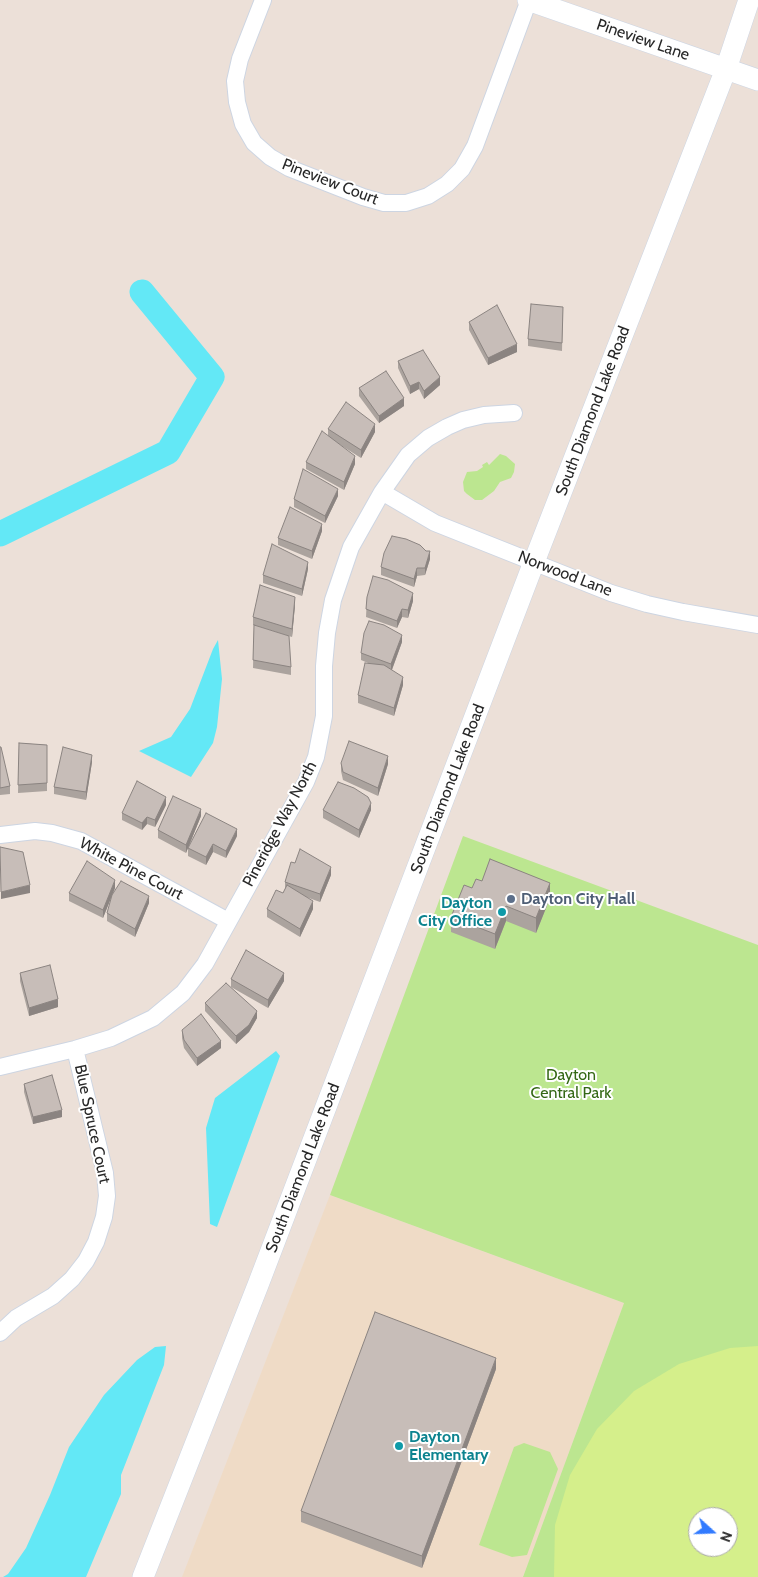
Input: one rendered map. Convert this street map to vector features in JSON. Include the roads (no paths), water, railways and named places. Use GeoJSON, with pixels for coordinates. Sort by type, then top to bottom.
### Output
{"type":"FeatureCollection","features":[{"type":"Feature","properties":{"kind":"street","name":"Pineview Court"},"geometry":{"type":"LineString","coordinates":[[263,0],[240,59],[235,82],[237,102],[243,124],[254,143],[270,157],[288,168],[362,197],[384,202],[406,203],[428,196],[447,184],[462,169],[475,146],[528,0]]}},
{"type":"Feature","properties":{"kind":"street","name":"Pineview Lane"},"geometry":{"type":"LineString","coordinates":[[528,0],[758,80]]}},
{"type":"Feature","properties":{"kind":"street","name":"South Diamond Lake Road"},"geometry":{"type":"LineString","coordinates":[[143,1577],[261,1277],[534,562],[726,69],[749,0]]}},
{"type":"Feature","properties":{"kind":"street","name":"Pineridge Way North"},"geometry":{"type":"LineString","coordinates":[[0,1067],[75,1049],[111,1038],[153,1018],[183,993],[205,964],[306,782],[316,757],[324,716],[324,666],[327,632],[333,600],[351,547],[382,492],[408,455],[428,438],[463,420],[484,415],[514,413]]}},
{"type":"Feature","properties":{"kind":"street","name":"Norwood Lane"},"geometry":{"type":"LineString","coordinates":[[382,492],[435,523],[611,593],[683,612],[758,624]]}},
{"type":"Feature","properties":{"kind":"street","name":"White Pine Court"},"geometry":{"type":"LineString","coordinates":[[0,835],[35,831],[52,833],[81,842],[228,921]]}},
{"type":"Feature","properties":{"kind":"street","name":"Blue Spruce Court"},"geometry":{"type":"LineString","coordinates":[[0,1333],[16,1318],[53,1296],[72,1279],[86,1261],[96,1242],[104,1217],[107,1196],[105,1173],[75,1049]]}},
{"type":"Feature","properties":{"kind":"water"},"geometry":{"type":"Polygon","coordinates":[[[218,640],[222,679],[217,727],[213,743],[191,777],[139,751],[171,737],[190,709],[218,640]]]}},
{"type":"Feature","properties":{"kind":"water"},"geometry":{"type":"Polygon","coordinates":[[[276,1051],[280,1056],[217,1227],[210,1224],[206,1128],[215,1098],[276,1051]]]}},
{"type":"Feature","properties":{"kind":"water"},"geometry":{"type":"Polygon","coordinates":[[[166,1346],[164,1365],[121,1475],[121,1494],[86,1577],[3,1577],[8,1574],[26,1548],[69,1447],[104,1395],[137,1360],[155,1347],[166,1346]]]}},
{"type":"Feature","properties":{"kind":"waterway"},"geometry":{"type":"LineString","coordinates":[[0,534],[168,452],[212,377],[142,292]]}},
{"type":"Feature","properties":{"kind":"place","name":"Dayton City Hall"},"geometry":{"type":"Point","coordinates":[511,899]}},
{"type":"Feature","properties":{"kind":"place","name":"Dayton City Office"},"geometry":{"type":"Point","coordinates":[502,912]}},
{"type":"Feature","properties":{"kind":"place","name":"Dayton Elementary"},"geometry":{"type":"Point","coordinates":[399,1446]}},
{"type":"Feature","properties":{"kind":"park label","name":"Dayton Central Park"},"geometry":{"type":"Point","coordinates":[571,1084]}}]}
